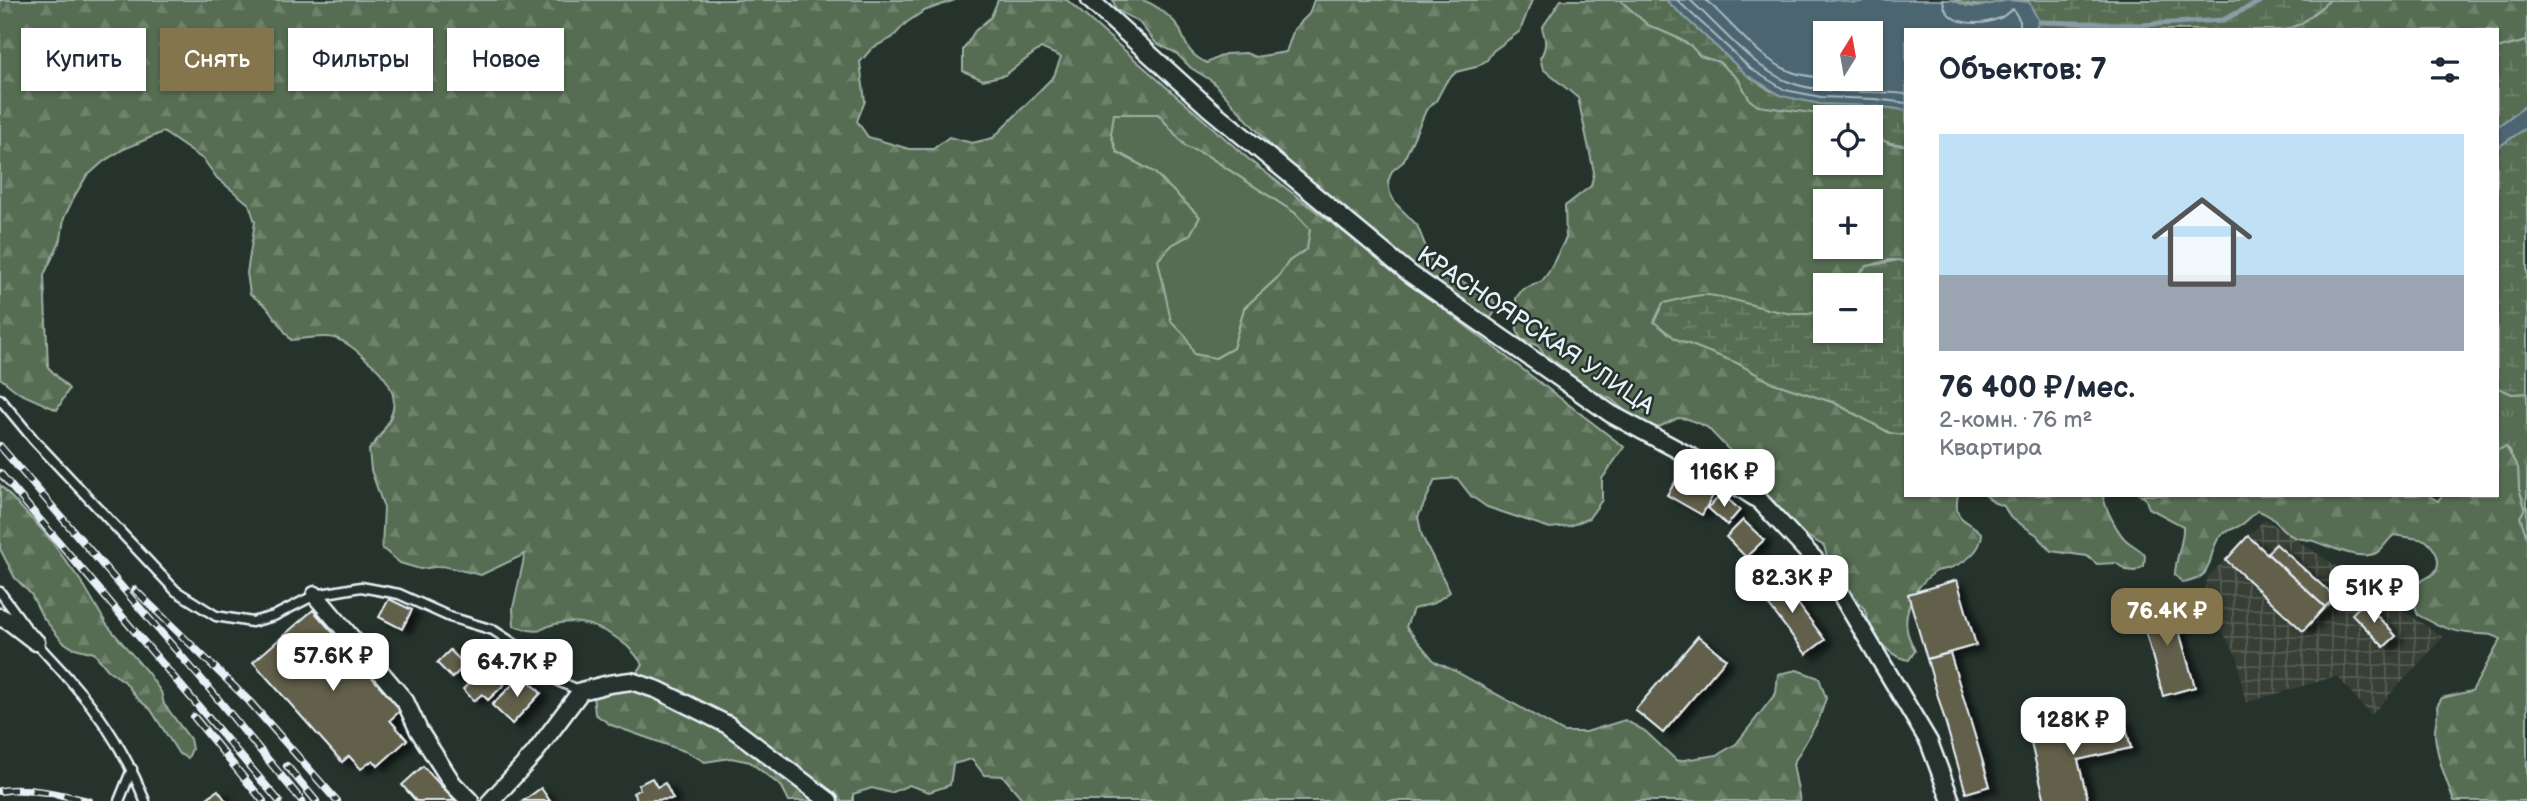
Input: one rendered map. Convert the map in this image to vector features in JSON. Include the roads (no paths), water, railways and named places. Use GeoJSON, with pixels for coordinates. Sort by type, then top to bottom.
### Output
{"type":"FeatureCollection","features":[{"type":"Feature","properties":{"kind":"street","name":"КРАСНОЯРСКАЯ УЛИЦА"},"geometry":{"type":"LineString","coordinates":[[1090,0],[1219,116],[1409,274],[1612,414],[1697,460],[1760,501],[1813,557],[1837,588],[1930,742],[1951,801]]}},
{"type":"Feature","properties":{"kind":"street"},"geometry":{"type":"LineString","coordinates":[[315,595],[405,701],[419,731],[453,784],[470,801]]}},
{"type":"Feature","properties":{"kind":"street"},"geometry":{"type":"LineString","coordinates":[[0,617],[36,642]]}},
{"type":"Feature","properties":{"kind":"street"},"geometry":{"type":"LineString","coordinates":[[491,801],[534,754],[581,691],[631,681],[658,690],[728,725],[829,801]]}},
{"type":"Feature","properties":{"kind":"lane"},"geometry":{"type":"LineString","coordinates":[[0,399],[34,440],[176,591],[216,616],[252,622],[274,616],[315,595],[361,587],[399,594],[450,617],[493,630],[519,647],[561,682],[581,691]]}},
{"type":"Feature","properties":{"kind":"lane"},"geometry":{"type":"LineString","coordinates":[[0,592],[36,642],[90,704],[110,732],[132,769],[145,801]]}},
{"type":"Feature","properties":{"kind":"lane"},"geometry":{"type":"LineString","coordinates":[[119,801],[132,769]]}},
{"type":"Feature","properties":{"kind":"water"},"geometry":{"type":"Polygon","coordinates":[[[1666,0],[1837,0],[1856,3],[1870,0],[1952,0],[1977,7],[2008,0],[2029,2],[2039,22],[2035,28],[1904,28],[1904,110],[1883,105],[1820,104],[1782,96],[1747,75],[1666,0]]]}},
{"type":"Feature","properties":{"kind":"water"},"geometry":{"type":"Polygon","coordinates":[[[2527,105],[2527,127],[2499,147],[2499,126],[2527,105]]]}},
{"type":"Feature","properties":{"kind":"waterway"},"geometry":{"type":"LineString","coordinates":[[2039,22],[2141,25],[2223,20],[2263,0]]}},
{"type":"Feature","properties":{"kind":"railway"},"geometry":{"type":"LineString","coordinates":[[0,446],[208,687],[302,801]]}},
{"type":"Feature","properties":{"kind":"railway"},"geometry":{"type":"LineString","coordinates":[[0,473],[279,801]]}},
{"type":"Feature","properties":{"kind":"railway"},"geometry":{"type":"LineString","coordinates":[[135,590],[249,701],[337,801]]}},
{"type":"Feature","properties":{"kind":"railway"},"geometry":{"type":"LineString","coordinates":[[194,717],[263,801]]}},
{"type":"Feature","properties":{"kind":"railway"},"geometry":{"type":"LineString","coordinates":[[287,766],[316,801]]}},
{"type":"Feature","properties":{"kind":"railway"},"geometry":{"type":"LineString","coordinates":[[0,791],[33,791],[88,801]]}}]}
